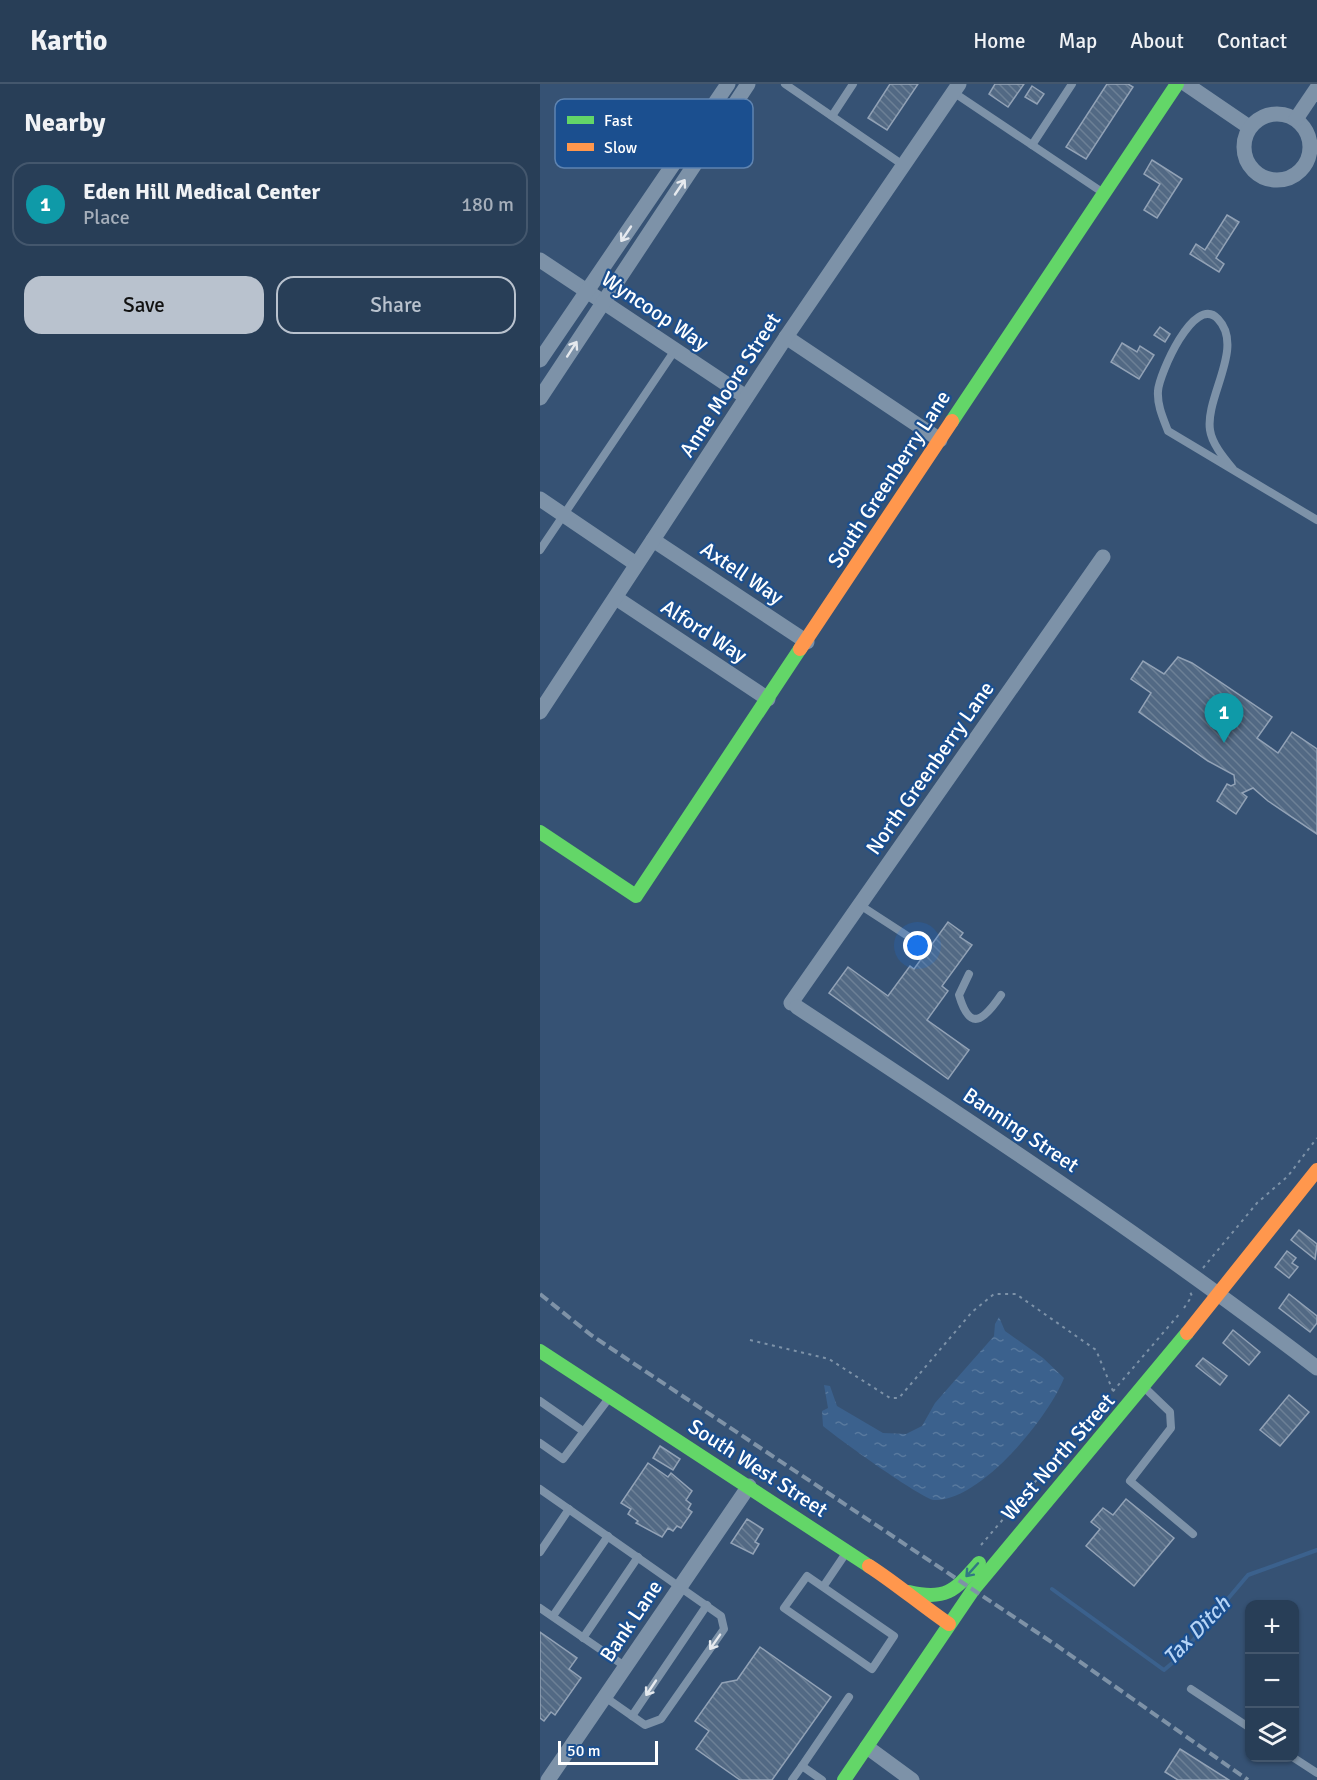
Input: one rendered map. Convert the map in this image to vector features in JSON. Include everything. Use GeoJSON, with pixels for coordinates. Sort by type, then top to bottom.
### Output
{"type":"FeatureCollection","features":[{"type":"Feature","properties":{"kind":"street"},"geometry":{"type":"LineString","coordinates":[[718,99],[728,84]]}},
{"type":"Feature","properties":{"kind":"street"},"geometry":{"type":"LineString","coordinates":[[738,99],[748,84]]}},
{"type":"Feature","properties":{"kind":"street","name":"South Greenberry Lane"},"geometry":{"type":"LineString","coordinates":[[540,832],[636,896],[1177,84]]}},
{"type":"Feature","properties":{"kind":"street"},"geometry":{"type":"LineString","coordinates":[[1186,84],[1249,127]]}},
{"type":"Feature","properties":{"kind":"street","name":"Anne Moore Street"},"geometry":{"type":"LineString","coordinates":[[540,711],[786,337],[956,88]]}},
{"type":"Feature","properties":{"kind":"street"},"geometry":{"type":"LineString","coordinates":[[1296,119],[1317,88]]}},
{"type":"Feature","properties":{"kind":"street"},"geometry":{"type":"LineString","coordinates":[[1266,114],[1287,114],[1296,119],[1309,136],[1311,170],[1277,180],[1257,174],[1250,167],[1243,147],[1249,127],[1266,114]]}},
{"type":"Feature","properties":{"kind":"street"},"geometry":{"type":"LineString","coordinates":[[540,360],[670,168]]}},
{"type":"Feature","properties":{"kind":"street"},"geometry":{"type":"LineString","coordinates":[[540,398],[692,168]]}},
{"type":"Feature","properties":{"kind":"street","name":"Wyncoop Way"},"geometry":{"type":"LineString","coordinates":[[540,260],[746,397]]}},
{"type":"Feature","properties":{"kind":"street"},"geometry":{"type":"LineString","coordinates":[[786,337],[940,440]]}},
{"type":"Feature","properties":{"kind":"street"},"geometry":{"type":"LineString","coordinates":[[540,499],[636,564]]}},
{"type":"Feature","properties":{"kind":"street","name":"Axtell Way"},"geometry":{"type":"LineString","coordinates":[[653,540],[807,642]]}},
{"type":"Feature","properties":{"kind":"street","name":"North Greenberry Lane"},"geometry":{"type":"LineString","coordinates":[[794,1005],[1103,557]]}},
{"type":"Feature","properties":{"kind":"street","name":"Alford Way"},"geometry":{"type":"LineString","coordinates":[[616,598],[768,699]]}},
{"type":"Feature","properties":{"kind":"street","name":"Banning Street"},"geometry":{"type":"LineString","coordinates":[[794,1005],[1045,1170],[1219,1293],[1317,1368]]}},
{"type":"Feature","properties":{"kind":"street","name":"West North Street"},"geometry":{"type":"LineString","coordinates":[[844,1780],[974,1590],[1144,1388],[1317,1170]]}},
{"type":"Feature","properties":{"kind":"street","name":"South West Street"},"geometry":{"type":"LineString","coordinates":[[540,1351],[909,1592],[918,1603],[949,1624]]}},
{"type":"Feature","properties":{"kind":"street","name":"Bank Lane"},"geometry":{"type":"LineString","coordinates":[[548,1780],[749,1486]]}},
{"type":"Feature","properties":{"kind":"street"},"geometry":{"type":"LineString","coordinates":[[909,1592],[932,1598],[952,1592],[1002,1539],[1060,1486]]}},
{"type":"Feature","properties":{"kind":"street"},"geometry":{"type":"LineString","coordinates":[[867,1747],[912,1780]]}},
{"type":"Feature","properties":{"kind":"lane"},"geometry":{"type":"LineString","coordinates":[[785,84],[903,165]]}},
{"type":"Feature","properties":{"kind":"lane"},"geometry":{"type":"LineString","coordinates":[[832,116],[853,84]]}},
{"type":"Feature","properties":{"kind":"lane"},"geometry":{"type":"LineString","coordinates":[[1032,145],[1072,84]]}},
{"type":"Feature","properties":{"kind":"lane"},"geometry":{"type":"LineString","coordinates":[[956,88],[1032,145],[1103,193]]}},
{"type":"Feature","properties":{"kind":"lane"},"geometry":{"type":"LineString","coordinates":[[1233,469],[1210,431],[1209,414],[1225,362],[1226,344],[1224,330],[1214,315],[1207,315],[1190,325],[1172,351],[1160,377],[1158,402],[1168,431],[1317,520]]}},
{"type":"Feature","properties":{"kind":"lane"},"geometry":{"type":"LineString","coordinates":[[540,550],[675,350]]}},
{"type":"Feature","properties":{"kind":"lane"},"geometry":{"type":"LineString","coordinates":[[866,909],[920,944]]}},
{"type":"Feature","properties":{"kind":"lane"},"geometry":{"type":"LineString","coordinates":[[969,974],[959,995],[967,1017],[972,1020],[980,1019],[990,1013],[1001,995]]}},
{"type":"Feature","properties":{"kind":"lane"},"geometry":{"type":"LineString","coordinates":[[1144,1388],[1170,1412],[1172,1428],[1130,1481],[1193,1534]]}},
{"type":"Feature","properties":{"kind":"lane"},"geometry":{"type":"LineString","coordinates":[[540,1443],[563,1459],[610,1397]]}},
{"type":"Feature","properties":{"kind":"lane"},"geometry":{"type":"LineString","coordinates":[[540,1401],[583,1431]]}},
{"type":"Feature","properties":{"kind":"lane"},"geometry":{"type":"LineString","coordinates":[[540,1489],[721,1616],[724,1629],[661,1719],[645,1725],[605,1697]]}},
{"type":"Feature","properties":{"kind":"lane"},"geometry":{"type":"LineString","coordinates":[[540,1552],[569,1509]]}},
{"type":"Feature","properties":{"kind":"lane"},"geometry":{"type":"LineString","coordinates":[[553,1616],[608,1536]]}},
{"type":"Feature","properties":{"kind":"lane"},"geometry":{"type":"LineString","coordinates":[[823,1587],[847,1552]]}},
{"type":"Feature","properties":{"kind":"lane"},"geometry":{"type":"LineString","coordinates":[[584,1638],[638,1557]]}},
{"type":"Feature","properties":{"kind":"lane"},"geometry":{"type":"LineString","coordinates":[[807,1576],[823,1587],[894,1636],[872,1669],[784,1608],[807,1576]]}},
{"type":"Feature","properties":{"kind":"lane"},"geometry":{"type":"LineString","coordinates":[[632,1716],[707,1605]]}},
{"type":"Feature","properties":{"kind":"lane"},"geometry":{"type":"LineString","coordinates":[[540,1608],[626,1667]]}},
{"type":"Feature","properties":{"kind":"lane"},"geometry":{"type":"LineString","coordinates":[[1191,1689],[1245,1725]]}},
{"type":"Feature","properties":{"kind":"lane"},"geometry":{"type":"LineString","coordinates":[[792,1780],[849,1697]]}},
{"type":"Feature","properties":{"kind":"lane"},"geometry":{"type":"LineString","coordinates":[[1299,1761],[1317,1773]]}},
{"type":"Feature","properties":{"kind":"lane"},"geometry":{"type":"LineString","coordinates":[[802,1766],[822,1780]]}},
{"type":"Feature","properties":{"kind":"path"},"geometry":{"type":"LineString","coordinates":[[980,1547],[1184,1308],[1192,1296],[1189,1287],[1207,1260],[1215,1256],[1257,1203],[1288,1176],[1317,1138]]}},
{"type":"Feature","properties":{"kind":"path"},"geometry":{"type":"LineString","coordinates":[[750,1340],[829,1359],[890,1398],[899,1398],[972,1312],[994,1294],[1016,1293],[1096,1350],[1113,1391]]}},
{"type":"Feature","properties":{"kind":"water"},"geometry":{"type":"Polygon","coordinates":[[[999,1317],[1005,1331],[1043,1358],[1064,1378],[1044,1414],[1028,1434],[991,1473],[972,1487],[952,1497],[934,1500],[926,1497],[879,1467],[823,1426],[822,1411],[828,1408],[824,1385],[830,1386],[837,1406],[883,1433],[906,1434],[922,1426],[935,1403],[994,1336],[995,1324],[999,1317]]]}},
{"type":"Feature","properties":{"kind":"building"},"geometry":{"type":"Polygon","coordinates":[[[890,84],[918,84],[887,130],[868,118],[890,84]]]}},
{"type":"Feature","properties":{"kind":"building"},"geometry":{"type":"Polygon","coordinates":[[[995,84],[1024,84],[1008,107],[989,94],[995,84]]]}},
{"type":"Feature","properties":{"kind":"building"},"geometry":{"type":"Polygon","coordinates":[[[1107,84],[1128,84],[1133,87],[1086,159],[1066,147],[1107,84]]]}},
{"type":"Feature","properties":{"kind":"building"},"geometry":{"type":"Polygon","coordinates":[[[1032,86],[1044,94],[1037,104],[1025,97],[1032,86]]]}},
{"type":"Feature","properties":{"kind":"building"},"geometry":{"type":"Polygon","coordinates":[[[1152,160],[1182,179],[1157,218],[1144,210],[1160,184],[1144,174],[1152,160]]]}},
{"type":"Feature","properties":{"kind":"building"},"geometry":{"type":"Polygon","coordinates":[[[1227,215],[1239,222],[1216,258],[1224,264],[1219,272],[1190,254],[1196,244],[1205,250],[1227,215]]]}},
{"type":"Feature","properties":{"kind":"building"},"geometry":{"type":"Polygon","coordinates":[[[1160,327],[1170,334],[1165,342],[1154,335],[1160,327]]]}},
{"type":"Feature","properties":{"kind":"building"},"geometry":{"type":"Polygon","coordinates":[[[1122,343],[1137,352],[1140,346],[1154,355],[1139,379],[1111,362],[1122,343]]]}},
{"type":"Feature","properties":{"kind":"building"},"geometry":{"type":"Polygon","coordinates":[[[1178,657],[1192,663],[1272,717],[1257,738],[1278,753],[1292,732],[1317,749],[1317,834],[1268,801],[1253,788],[1242,793],[1247,797],[1236,814],[1217,801],[1227,784],[1231,786],[1235,784],[1234,775],[1208,761],[1139,712],[1151,693],[1131,679],[1143,661],[1164,674],[1178,657]]]}},
{"type":"Feature","properties":{"kind":"building"},"geometry":{"type":"Polygon","coordinates":[[[948,922],[963,933],[960,937],[972,945],[942,986],[948,991],[927,1020],[969,1050],[948,1079],[829,993],[848,967],[888,996],[910,966],[914,969],[948,922]]]}},
{"type":"Feature","properties":{"kind":"building"},"geometry":{"type":"Polygon","coordinates":[[[1299,1230],[1317,1244],[1315,1259],[1291,1240],[1299,1230]]]}},
{"type":"Feature","properties":{"kind":"building"},"geometry":{"type":"Polygon","coordinates":[[[1287,1251],[1296,1258],[1292,1263],[1298,1267],[1289,1278],[1275,1267],[1287,1251]]]}},
{"type":"Feature","properties":{"kind":"building"},"geometry":{"type":"Polygon","coordinates":[[[1289,1294],[1317,1316],[1317,1323],[1310,1332],[1279,1308],[1289,1294]]]}},
{"type":"Feature","properties":{"kind":"building"},"geometry":{"type":"Polygon","coordinates":[[[1233,1330],[1260,1352],[1249,1365],[1223,1343],[1233,1330]]]}},
{"type":"Feature","properties":{"kind":"building"},"geometry":{"type":"Polygon","coordinates":[[[1203,1358],[1227,1376],[1220,1385],[1196,1366],[1203,1358]]]}},
{"type":"Feature","properties":{"kind":"building"},"geometry":{"type":"Polygon","coordinates":[[[1289,1395],[1309,1412],[1280,1446],[1260,1430],[1289,1395]]]}},
{"type":"Feature","properties":{"kind":"building"},"geometry":{"type":"Polygon","coordinates":[[[660,1446],[680,1459],[673,1470],[653,1458],[660,1446]]]}},
{"type":"Feature","properties":{"kind":"building"},"geometry":{"type":"Polygon","coordinates":[[[648,1463],[668,1477],[671,1473],[692,1491],[686,1500],[691,1504],[688,1509],[692,1512],[681,1528],[677,1526],[673,1531],[668,1528],[662,1537],[636,1523],[638,1521],[628,1514],[631,1509],[621,1503],[648,1463]]]}},
{"type":"Feature","properties":{"kind":"building"},"geometry":{"type":"Polygon","coordinates":[[[1126,1499],[1174,1538],[1134,1586],[1086,1546],[1100,1529],[1091,1522],[1103,1508],[1113,1515],[1126,1499]]]}},
{"type":"Feature","properties":{"kind":"building"},"geometry":{"type":"Polygon","coordinates":[[[747,1519],[763,1529],[755,1542],[759,1544],[753,1554],[731,1543],[747,1519]]]}},
{"type":"Feature","properties":{"kind":"building"},"geometry":{"type":"Polygon","coordinates":[[[540,1632],[577,1658],[569,1669],[581,1678],[555,1715],[551,1712],[544,1721],[540,1718],[540,1632]]]}},
{"type":"Feature","properties":{"kind":"building"},"geometry":{"type":"Polygon","coordinates":[[[760,1647],[831,1697],[772,1780],[740,1780],[696,1749],[709,1731],[695,1721],[722,1683],[737,1680],[760,1647]]]}},
{"type":"Feature","properties":{"kind":"building"},"geometry":{"type":"Polygon","coordinates":[[[1180,1749],[1229,1780],[1178,1780],[1165,1772],[1180,1749]]]}},
{"type":"Feature","properties":{"kind":"waterway","name":"Tax Ditch"},"geometry":{"type":"LineString","coordinates":[[1052,1589],[1164,1670],[1177,1659],[1248,1575],[1317,1550]]}},
{"type":"Feature","properties":{"kind":"railway"},"geometry":{"type":"LineString","coordinates":[[540,1294],[591,1335],[1056,1645],[1248,1780]]}},
{"type":"Feature","properties":{"kind":"traffic: fast"},"geometry":{"type":"LineString","coordinates":[[952,421],[1177,84]]}},
{"type":"Feature","properties":{"kind":"traffic: fast"},"geometry":{"type":"LineString","coordinates":[[540,832],[636,896],[800,649]]}},
{"type":"Feature","properties":{"kind":"traffic: fast"},"geometry":{"type":"LineString","coordinates":[[844,1780],[973,1590],[1187,1333]]}},
{"type":"Feature","properties":{"kind":"traffic: fast"},"geometry":{"type":"LineString","coordinates":[[540,1351],[869,1566]]}},
{"type":"Feature","properties":{"kind":"traffic: fast"},"geometry":{"type":"LineString","coordinates":[[909,1592],[942,1594],[956,1586],[979,1563]]}},
{"type":"Feature","properties":{"kind":"traffic: slow"},"geometry":{"type":"LineString","coordinates":[[800,649],[952,421]]}},
{"type":"Feature","properties":{"kind":"traffic: slow"},"geometry":{"type":"LineString","coordinates":[[1187,1333],[1317,1170]]}},
{"type":"Feature","properties":{"kind":"traffic: slow"},"geometry":{"type":"LineString","coordinates":[[869,1566],[949,1624]]}},
{"type":"Feature","properties":{"kind":"place","name":"Eden Hill Medical Center"},"geometry":{"type":"Point","coordinates":[1224,743]}}]}
